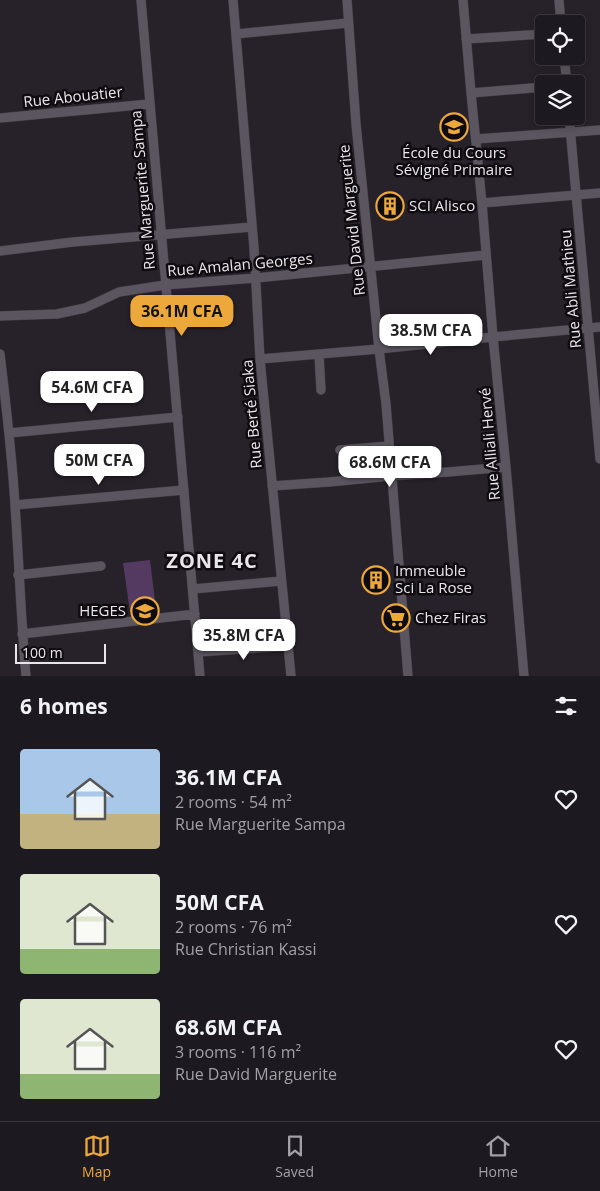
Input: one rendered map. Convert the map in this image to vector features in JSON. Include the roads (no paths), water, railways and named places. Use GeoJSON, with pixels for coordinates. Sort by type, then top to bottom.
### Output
{"type":"FeatureCollection","features":[{"type":"Feature","properties":{"kind":"street","name":"Rue Marguerite Sampa"},"geometry":{"type":"LineString","coordinates":[[141,0],[200,676]]}},
{"type":"Feature","properties":{"kind":"street","name":"Rue Berté Siaka"},"geometry":{"type":"LineString","coordinates":[[233,0],[256,278],[260,359],[290,676]]}},
{"type":"Feature","properties":{"kind":"street","name":"Rue David Marguerite"},"geometry":{"type":"LineString","coordinates":[[347,0],[356,124],[386,404],[408,676]]}},
{"type":"Feature","properties":{"kind":"street","name":"Rue Alliali Hervé"},"geometry":{"type":"LineString","coordinates":[[463,0],[524,676]]}},
{"type":"Feature","properties":{"kind":"street"},"geometry":{"type":"LineString","coordinates":[[559,0],[560,15]]}},
{"type":"Feature","properties":{"kind":"street"},"geometry":{"type":"LineString","coordinates":[[236,34],[348,23]]}},
{"type":"Feature","properties":{"kind":"street"},"geometry":{"type":"LineString","coordinates":[[466,39],[535,35]]}},
{"type":"Feature","properties":{"kind":"street"},"geometry":{"type":"LineString","coordinates":[[471,93],[535,87]]}},
{"type":"Feature","properties":{"kind":"street","name":"Rue Abouatier"},"geometry":{"type":"LineString","coordinates":[[0,118],[149,104]]}},
{"type":"Feature","properties":{"kind":"street","name":"Rue Abli Mathieu"},"geometry":{"type":"LineString","coordinates":[[570,125],[600,459]]}},
{"type":"Feature","properties":{"kind":"street"},"geometry":{"type":"LineString","coordinates":[[476,139],[600,130]]}},
{"type":"Feature","properties":{"kind":"street"},"geometry":{"type":"LineString","coordinates":[[482,203],[600,193]]}},
{"type":"Feature","properties":{"kind":"street"},"geometry":{"type":"LineString","coordinates":[[0,251],[73,242],[252,227]]}},
{"type":"Feature","properties":{"kind":"street","name":"Rue Amalan Georges"},"geometry":{"type":"LineString","coordinates":[[0,316],[57,314],[85,308],[119,292],[165,285],[486,255]]}},
{"type":"Feature","properties":{"kind":"street"},"geometry":{"type":"LineString","coordinates":[[260,359],[319,355],[600,327]]}},
{"type":"Feature","properties":{"kind":"street"},"geometry":{"type":"LineString","coordinates":[[0,354],[3,413],[9,433],[15,505],[26,676]]}},
{"type":"Feature","properties":{"kind":"street"},"geometry":{"type":"LineString","coordinates":[[319,355],[321,390]]}},
{"type":"Feature","properties":{"kind":"street"},"geometry":{"type":"LineString","coordinates":[[9,433],[178,417]]}},
{"type":"Feature","properties":{"kind":"street"},"geometry":{"type":"LineString","coordinates":[[340,450],[389,446]]}},
{"type":"Feature","properties":{"kind":"street"},"geometry":{"type":"LineString","coordinates":[[272,486],[506,467]]}},
{"type":"Feature","properties":{"kind":"street"},"geometry":{"type":"LineString","coordinates":[[15,505],[184,490]]}},
{"type":"Feature","properties":{"kind":"street"},"geometry":{"type":"LineString","coordinates":[[18,575],[101,566]]}},
{"type":"Feature","properties":{"kind":"street"},"geometry":{"type":"LineString","coordinates":[[193,590],[281,581]]}},
{"type":"Feature","properties":{"kind":"street"},"geometry":{"type":"LineString","coordinates":[[22,634],[195,614]]}},
{"type":"Feature","properties":{"kind":"street"},"geometry":{"type":"LineString","coordinates":[[198,652],[288,646]]}},
{"type":"Feature","properties":{"kind":"place","name":"École du Cours Sévigné Primaire"},"geometry":{"type":"Point","coordinates":[454,127]}},
{"type":"Feature","properties":{"kind":"place","name":"SCI Alisco"},"geometry":{"type":"Point","coordinates":[390,206]}},
{"type":"Feature","properties":{"kind":"place","name":"Immeuble Sci La Rose"},"geometry":{"type":"Point","coordinates":[376,580]}},
{"type":"Feature","properties":{"kind":"place","name":"HEGES"},"geometry":{"type":"Point","coordinates":[145,611]}},
{"type":"Feature","properties":{"kind":"place","name":"Chez Firas"},"geometry":{"type":"Point","coordinates":[396,618]}},
{"type":"Feature","properties":{"kind":"district","name":"ZONE 4C"},"geometry":{"type":"Point","coordinates":[212,561]}}]}
